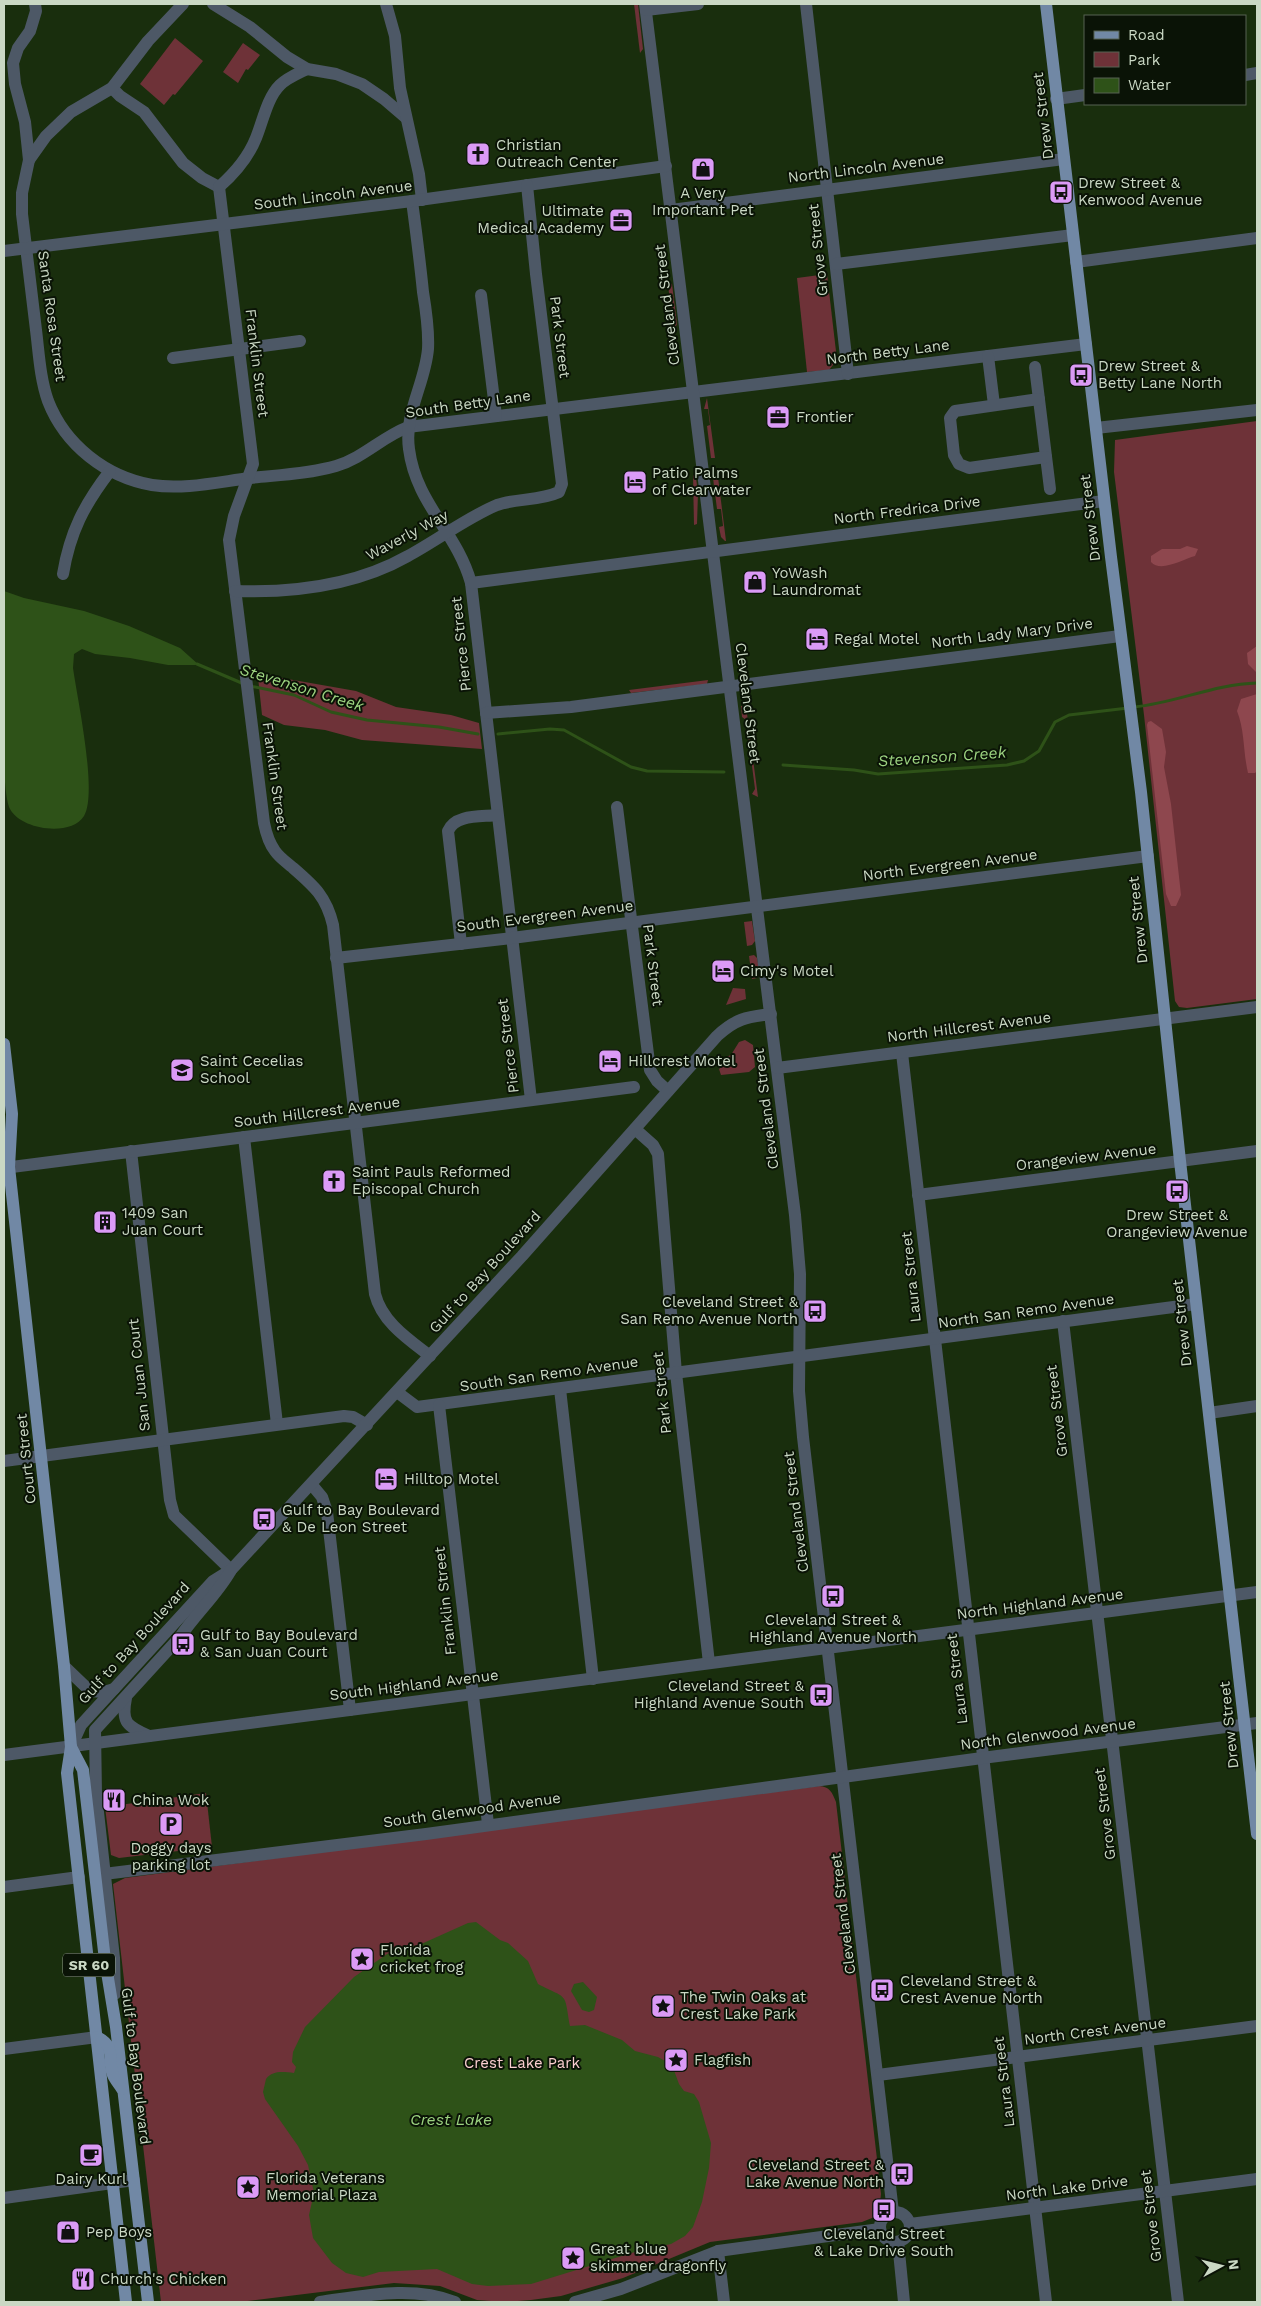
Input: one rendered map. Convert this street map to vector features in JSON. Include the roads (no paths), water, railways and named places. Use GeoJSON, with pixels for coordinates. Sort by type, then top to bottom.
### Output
{"type":"FeatureCollection","features":[{"type":"Feature","properties":{"kind":"main road","name":"Drew Street"},"geometry":{"type":"LineString","coordinates":[[1046,4],[1120,636],[1133,726],[1196,1304],[1231,1596],[1251,1724],[1257,1834]]}},
{"type":"Feature","properties":{"kind":"main road","name":"Court Street"},"geometry":{"type":"LineString","coordinates":[[4,1044],[12,1114],[6,1168]]}},
{"type":"Feature","properties":{"kind":"main road","name":"Court Street"},"geometry":{"type":"LineString","coordinates":[[4,1149],[42,1457],[71,1747]]}},
{"type":"Feature","properties":{"kind":"main road","name":"Gulf to Bay Boulevard"},"geometry":{"type":"LineString","coordinates":[[71,1747],[67,1773],[126,2302]]}},
{"type":"Feature","properties":{"kind":"main road","name":"Gulf to Bay Boulevard"},"geometry":{"type":"LineString","coordinates":[[71,1747],[83,1770],[105,1960],[116,2027],[148,2302]]}},
{"type":"Feature","properties":{"kind":"main road"},"geometry":{"type":"LineString","coordinates":[[97,2037],[105,2041],[110,2049],[113,2074],[124,2093]]}},
{"type":"Feature","properties":{"kind":"street","name":"Santa Rosa Street"},"geometry":{"type":"LineString","coordinates":[[35,4],[36,11],[30,30],[18,48],[13,63],[15,84],[25,122],[29,160],[22,193],[26,249],[41,373],[48,401],[73,442],[88,457],[110,471]]}},
{"type":"Feature","properties":{"kind":"street"},"geometry":{"type":"LineString","coordinates":[[29,160],[46,136],[71,112],[112,88],[148,41],[183,4]]}},
{"type":"Feature","properties":{"kind":"street"},"geometry":{"type":"LineString","coordinates":[[213,4],[250,27],[287,57],[307,69],[336,74],[362,84],[384,98],[405,116]]}},
{"type":"Feature","properties":{"kind":"street","name":"Pierce Street"},"geometry":{"type":"LineString","coordinates":[[386,4],[395,36],[405,116],[419,174],[417,200],[427,323],[428,348],[424,372],[411,408],[408,427],[408,448],[413,471],[421,492],[466,564],[471,582],[531,1100]]}},
{"type":"Feature","properties":{"kind":"street"},"geometry":{"type":"LineString","coordinates":[[646,7],[698,4]]}},
{"type":"Feature","properties":{"kind":"street","name":"Grove Street"},"geometry":{"type":"LineString","coordinates":[[806,4],[848,374]]}},
{"type":"Feature","properties":{"kind":"street","name":"Cleveland Street"},"geometry":{"type":"LineString","coordinates":[[646,7],[771,1014],[799,1264],[799,1391],[803,1437],[893,2212]]}},
{"type":"Feature","properties":{"kind":"street"},"geometry":{"type":"LineString","coordinates":[[112,88],[120,96],[144,112],[183,163],[202,178],[219,187],[234,174],[245,158],[255,140],[271,97],[280,85],[307,69]]}},
{"type":"Feature","properties":{"kind":"street"},"geometry":{"type":"LineString","coordinates":[[1056,99],[1084,95]]}},
{"type":"Feature","properties":{"kind":"street","name":"North Lincoln Avenue"},"geometry":{"type":"LineString","coordinates":[[671,210],[1064,159]]}},
{"type":"Feature","properties":{"kind":"street","name":"South Lincoln Avenue"},"geometry":{"type":"LineString","coordinates":[[4,251],[224,225],[666,166]]}},
{"type":"Feature","properties":{"kind":"street","name":"Park Street"},"geometry":{"type":"LineString","coordinates":[[527,185],[562,484],[560,492]]}},
{"type":"Feature","properties":{"kind":"street","name":"Franklin Street"},"geometry":{"type":"LineString","coordinates":[[219,187],[253,464],[230,528],[229,540],[264,822],[268,838],[275,852],[322,895],[329,908],[333,925],[378,1308],[390,1323],[430,1356]]}},
{"type":"Feature","properties":{"kind":"street"},"geometry":{"type":"LineString","coordinates":[[836,264],[1073,235]]}},
{"type":"Feature","properties":{"kind":"street"},"geometry":{"type":"LineString","coordinates":[[1076,262],[1257,238]]}},
{"type":"Feature","properties":{"kind":"street"},"geometry":{"type":"LineString","coordinates":[[481,295],[496,416]]}},
{"type":"Feature","properties":{"kind":"street"},"geometry":{"type":"LineString","coordinates":[[173,358],[300,341]]}},
{"type":"Feature","properties":{"kind":"street","name":"North Betty Lane"},"geometry":{"type":"LineString","coordinates":[[694,392],[1086,344]]}},
{"type":"Feature","properties":{"kind":"street"},"geometry":{"type":"LineString","coordinates":[[988,356],[994,405]]}},
{"type":"Feature","properties":{"kind":"street"},"geometry":{"type":"LineString","coordinates":[[1035,367],[1050,489]]}},
{"type":"Feature","properties":{"kind":"street","name":"South Betty Lane"},"geometry":{"type":"LineString","coordinates":[[110,471],[153,485],[186,486],[249,478],[336,466],[367,452],[393,433],[408,427],[553,410],[662,394],[694,392]]}},
{"type":"Feature","properties":{"kind":"street"},"geometry":{"type":"LineString","coordinates":[[1039,399],[959,409],[952,414],[950,422],[954,456],[959,464],[970,468],[1046,457]]}},
{"type":"Feature","properties":{"kind":"street"},"geometry":{"type":"LineString","coordinates":[[1096,428],[1257,410]]}},
{"type":"Feature","properties":{"kind":"street"},"geometry":{"type":"LineString","coordinates":[[63,574],[69,546],[80,516],[110,471]]}},
{"type":"Feature","properties":{"kind":"street","name":"Waverly Way"},"geometry":{"type":"LineString","coordinates":[[236,591],[295,591],[370,574],[405,558],[498,505],[551,496],[560,492]]}},
{"type":"Feature","properties":{"kind":"street","name":"North Fredrica Drive"},"geometry":{"type":"LineString","coordinates":[[471,582],[1104,501]]}},
{"type":"Feature","properties":{"kind":"street","name":"North Lady Mary Drive"},"geometry":{"type":"LineString","coordinates":[[487,719],[1120,636]]}},
{"type":"Feature","properties":{"kind":"street","name":"Park Street"},"geometry":{"type":"LineString","coordinates":[[617,807],[650,1070],[657,1081],[668,1091]]}},
{"type":"Feature","properties":{"kind":"street"},"geometry":{"type":"LineString","coordinates":[[461,944],[448,831],[450,825],[458,819],[498,815]]}},
{"type":"Feature","properties":{"kind":"street","name":"North Evergreen Avenue"},"geometry":{"type":"LineString","coordinates":[[757,906],[1148,856]]}},
{"type":"Feature","properties":{"kind":"street","name":"South Evergreen Avenue"},"geometry":{"type":"LineString","coordinates":[[336,958],[512,938],[757,906]]}},
{"type":"Feature","properties":{"kind":"street","name":"North Hillcrest Avenue"},"geometry":{"type":"LineString","coordinates":[[777,1068],[1257,1006]]}},
{"type":"Feature","properties":{"kind":"street","name":"Gulf to Bay Boulevard"},"geometry":{"type":"LineString","coordinates":[[116,2027],[114,1958],[96,1794],[95,1730],[222,1587],[231,1570],[430,1356],[717,1036],[730,1023],[745,1017],[771,1014]]}},
{"type":"Feature","properties":{"kind":"street","name":"Laura Street"},"geometry":{"type":"LineString","coordinates":[[902,1052],[1046,2302]]}},
{"type":"Feature","properties":{"kind":"street","name":"South Hillcrest Avenue"},"geometry":{"type":"LineString","coordinates":[[6,1168],[634,1087]]}},
{"type":"Feature","properties":{"kind":"street","name":"Park Street"},"geometry":{"type":"LineString","coordinates":[[635,1129],[653,1145],[658,1154],[676,1373],[709,1663]]}},
{"type":"Feature","properties":{"kind":"street"},"geometry":{"type":"LineString","coordinates":[[244,1137],[277,1424]]}},
{"type":"Feature","properties":{"kind":"street","name":"San Juan Court"},"geometry":{"type":"LineString","coordinates":[[131,1151],[170,1500],[174,1515],[231,1570]]}},
{"type":"Feature","properties":{"kind":"street","name":"Orangeview Avenue"},"geometry":{"type":"LineString","coordinates":[[918,1194],[1257,1151]]}},
{"type":"Feature","properties":{"kind":"street","name":"North San Remo Avenue"},"geometry":{"type":"LineString","coordinates":[[800,1357],[1196,1304]]}},
{"type":"Feature","properties":{"kind":"street","name":"Grove Street"},"geometry":{"type":"LineString","coordinates":[[1063,1321],[1178,2302]]}},
{"type":"Feature","properties":{"kind":"street","name":"South San Remo Avenue"},"geometry":{"type":"LineString","coordinates":[[397,1392],[417,1407],[800,1357]]}},
{"type":"Feature","properties":{"kind":"street"},"geometry":{"type":"LineString","coordinates":[[560,1389],[593,1679]]}},
{"type":"Feature","properties":{"kind":"street","name":"Franklin Street"},"geometry":{"type":"LineString","coordinates":[[439,1404],[488,1824]]}},
{"type":"Feature","properties":{"kind":"street"},"geometry":{"type":"LineString","coordinates":[[1209,1412],[1257,1406]]}},
{"type":"Feature","properties":{"kind":"street"},"geometry":{"type":"LineString","coordinates":[[4,1461],[344,1416],[357,1419],[367,1425]]}},
{"type":"Feature","properties":{"kind":"street"},"geometry":{"type":"LineString","coordinates":[[312,1485],[322,1496],[327,1512],[350,1710]]}},
{"type":"Feature","properties":{"kind":"street","name":"Gulf to Bay Boulevard"},"geometry":{"type":"LineString","coordinates":[[71,1747],[81,1725],[212,1581],[231,1570]]}},
{"type":"Feature","properties":{"kind":"street","name":"North Highland Avenue"},"geometry":{"type":"LineString","coordinates":[[828,1648],[1257,1592]]}},
{"type":"Feature","properties":{"kind":"street","name":"South Highland Avenue"},"geometry":{"type":"LineString","coordinates":[[4,1755],[828,1648]]}},
{"type":"Feature","properties":{"kind":"street"},"geometry":{"type":"LineString","coordinates":[[64,1666],[90,1691],[104,1692],[114,1689]]}},
{"type":"Feature","properties":{"kind":"street"},"geometry":{"type":"LineString","coordinates":[[126,1696],[123,1713],[125,1721],[132,1728],[149,1736]]}},
{"type":"Feature","properties":{"kind":"street","name":"North Glenwood Avenue"},"geometry":{"type":"LineString","coordinates":[[844,1778],[982,1758],[1251,1724]]}},
{"type":"Feature","properties":{"kind":"street","name":"South Glenwood Avenue"},"geometry":{"type":"LineString","coordinates":[[104,1874],[426,1834],[488,1824],[844,1778]]}},
{"type":"Feature","properties":{"kind":"street"},"geometry":{"type":"LineString","coordinates":[[4,1887],[79,1877]]}},
{"type":"Feature","properties":{"kind":"street","name":"North Crest Avenue"},"geometry":{"type":"LineString","coordinates":[[878,2075],[1257,2026]]}},
{"type":"Feature","properties":{"kind":"street"},"geometry":{"type":"LineString","coordinates":[[4,2049],[97,2037]]}},
{"type":"Feature","properties":{"kind":"street","name":"North Lake Drive"},"geometry":{"type":"LineString","coordinates":[[910,2224],[1257,2179]]}},
{"type":"Feature","properties":{"kind":"street"},"geometry":{"type":"LineString","coordinates":[[4,2198],[134,2180]]}},
{"type":"Feature","properties":{"kind":"street"},"geometry":{"type":"LineString","coordinates":[[893,2212],[902,2214],[910,2224],[906,2238],[898,2242],[884,2238],[880,2229],[885,2216],[893,2212]]}},
{"type":"Feature","properties":{"kind":"street"},"geometry":{"type":"LineString","coordinates":[[577,2302],[621,2290],[691,2260],[718,2251],[880,2229]]}},
{"type":"Feature","properties":{"kind":"street"},"geometry":{"type":"LineString","coordinates":[[898,2242],[904,2302]]}},
{"type":"Feature","properties":{"kind":"street"},"geometry":{"type":"LineString","coordinates":[[718,2251],[724,2302]]}},
{"type":"Feature","properties":{"kind":"street"},"geometry":{"type":"LineString","coordinates":[[320,2302],[375,2295],[429,2298],[455,2302]]}},
{"type":"Feature","properties":{"kind":"water"},"geometry":{"type":"Polygon","coordinates":[[[4,591],[24,598],[84,611],[129,626],[180,648],[199,665],[168,665],[95,654],[82,649],[74,654],[73,668],[85,744],[89,787],[88,804],[84,816],[78,823],[68,827],[58,829],[46,828],[24,822],[16,816],[8,804],[4,761],[4,591]]]}},
{"type":"Feature","properties":{"kind":"water","name":"Crest Lake"},"geometry":{"type":"Polygon","coordinates":[[[476,1922],[500,1940],[508,1943],[528,1961],[538,1984],[563,1998],[567,2007],[570,2026],[585,2025],[622,2040],[635,2051],[658,2057],[672,2065],[679,2084],[684,2091],[694,2094],[699,2102],[711,2143],[709,2168],[702,2202],[693,2227],[685,2236],[671,2244],[638,2251],[531,2284],[488,2286],[472,2284],[437,2269],[379,2272],[363,2277],[346,2273],[332,2263],[313,2238],[309,2215],[314,2193],[308,2165],[298,2146],[265,2099],[263,2092],[266,2079],[275,2073],[294,2073],[296,2067],[292,2062],[293,2052],[305,2027],[354,1977],[387,1954],[419,1945],[468,1923],[476,1922]]]}},
{"type":"Feature","properties":{"kind":"water"},"geometry":{"type":"Polygon","coordinates":[[[583,1982],[597,1997],[594,2010],[589,2012],[582,2010],[571,1991],[574,1984],[583,1982]]]}},
{"type":"Feature","properties":{"kind":"waterway","name":"Stevenson Creek"},"geometry":{"type":"LineString","coordinates":[[197,664],[244,684]]}},
{"type":"Feature","properties":{"kind":"waterway","name":"Stevenson Creek"},"geometry":{"type":"LineString","coordinates":[[1134,707],[1165,702],[1210,690],[1257,683]]}},
{"type":"Feature","properties":{"kind":"waterway","name":"Stevenson Creek"},"geometry":{"type":"LineString","coordinates":[[250,686],[294,695],[331,712],[367,720],[439,727],[478,734]]}},
{"type":"Feature","properties":{"kind":"waterway","name":"Stevenson Creek"},"geometry":{"type":"LineString","coordinates":[[783,765],[854,770],[878,774],[1007,765],[1024,761],[1039,751],[1055,722],[1069,715],[1128,708]]}},
{"type":"Feature","properties":{"kind":"waterway","name":"Stevenson Creek"},"geometry":{"type":"LineString","coordinates":[[498,734],[550,729],[564,730],[631,767],[647,771],[724,772]]}},
{"type":"Feature","properties":{"kind":"place","name":"Christian Outreach Center"},"geometry":{"type":"Point","coordinates":[478,154]}},
{"type":"Feature","properties":{"kind":"place","name":"A Very Important Pet"},"geometry":{"type":"Point","coordinates":[703,169]}},
{"type":"Feature","properties":{"kind":"place","name":"Drew Street & Kenwood Avenue"},"geometry":{"type":"Point","coordinates":[1061,192]}},
{"type":"Feature","properties":{"kind":"place","name":"Ultimate Medical Academy"},"geometry":{"type":"Point","coordinates":[621,220]}},
{"type":"Feature","properties":{"kind":"place","name":"Drew Street & Betty Lane North"},"geometry":{"type":"Point","coordinates":[1081,375]}},
{"type":"Feature","properties":{"kind":"place","name":"Frontier"},"geometry":{"type":"Point","coordinates":[778,417]}},
{"type":"Feature","properties":{"kind":"place","name":"Patio Palms of Clearwater"},"geometry":{"type":"Point","coordinates":[635,482]}},
{"type":"Feature","properties":{"kind":"place","name":"YoWash Laundromat"},"geometry":{"type":"Point","coordinates":[755,582]}},
{"type":"Feature","properties":{"kind":"place","name":"Regal Motel"},"geometry":{"type":"Point","coordinates":[817,639]}},
{"type":"Feature","properties":{"kind":"place","name":"Cimy's Motel"},"geometry":{"type":"Point","coordinates":[723,971]}},
{"type":"Feature","properties":{"kind":"place","name":"Hillcrest Motel"},"geometry":{"type":"Point","coordinates":[610,1061]}},
{"type":"Feature","properties":{"kind":"place","name":"Saint Cecelias School"},"geometry":{"type":"Point","coordinates":[182,1070]}},
{"type":"Feature","properties":{"kind":"place","name":"Saint Pauls Reformed Episcopal Church"},"geometry":{"type":"Point","coordinates":[334,1181]}},
{"type":"Feature","properties":{"kind":"place","name":"Drew Street & Orangeview Avenue"},"geometry":{"type":"Point","coordinates":[1177,1191]}},
{"type":"Feature","properties":{"kind":"place","name":"1409 San Juan Court"},"geometry":{"type":"Point","coordinates":[105,1222]}},
{"type":"Feature","properties":{"kind":"place","name":"Cleveland Street & San Remo Avenue North"},"geometry":{"type":"Point","coordinates":[815,1311]}},
{"type":"Feature","properties":{"kind":"place","name":"Hilltop Motel"},"geometry":{"type":"Point","coordinates":[386,1479]}},
{"type":"Feature","properties":{"kind":"place","name":"Gulf to Bay Boulevard & De Leon Street"},"geometry":{"type":"Point","coordinates":[264,1519]}},
{"type":"Feature","properties":{"kind":"place","name":"Cleveland Street & Highland Avenue North"},"geometry":{"type":"Point","coordinates":[833,1596]}},
{"type":"Feature","properties":{"kind":"place","name":"Gulf to Bay Boulevard & San Juan Court"},"geometry":{"type":"Point","coordinates":[183,1644]}},
{"type":"Feature","properties":{"kind":"place","name":"Cleveland Street & Highland Avenue South"},"geometry":{"type":"Point","coordinates":[821,1695]}},
{"type":"Feature","properties":{"kind":"place","name":"China Wok"},"geometry":{"type":"Point","coordinates":[114,1800]}},
{"type":"Feature","properties":{"kind":"place","name":"Doggy days parking lot"},"geometry":{"type":"Point","coordinates":[171,1824]}},
{"type":"Feature","properties":{"kind":"place","name":"Florida cricket frog"},"geometry":{"type":"Point","coordinates":[362,1959]}},
{"type":"Feature","properties":{"kind":"place","name":"Cleveland Street & Crest Avenue North"},"geometry":{"type":"Point","coordinates":[882,1990]}},
{"type":"Feature","properties":{"kind":"place","name":"The Twin Oaks at Crest Lake Park"},"geometry":{"type":"Point","coordinates":[663,2006]}},
{"type":"Feature","properties":{"kind":"place","name":"Flagfish"},"geometry":{"type":"Point","coordinates":[676,2060]}},
{"type":"Feature","properties":{"kind":"place","name":"Dairy Kurl"},"geometry":{"type":"Point","coordinates":[91,2155]}},
{"type":"Feature","properties":{"kind":"place","name":"Cleveland Street & Lake Avenue North"},"geometry":{"type":"Point","coordinates":[902,2174]}},
{"type":"Feature","properties":{"kind":"place","name":"Florida Veterans Memorial Plaza"},"geometry":{"type":"Point","coordinates":[248,2187]}},
{"type":"Feature","properties":{"kind":"place","name":"Cleveland Street & Lake Drive South"},"geometry":{"type":"Point","coordinates":[884,2210]}},
{"type":"Feature","properties":{"kind":"place","name":"Pep Boys"},"geometry":{"type":"Point","coordinates":[68,2232]}},
{"type":"Feature","properties":{"kind":"place","name":"Great blue skimmer dragonfly"},"geometry":{"type":"Point","coordinates":[573,2258]}},
{"type":"Feature","properties":{"kind":"place","name":"Church's Chicken"},"geometry":{"type":"Point","coordinates":[83,2279]}},
{"type":"Feature","properties":{"kind":"park label","name":"Crest Lake Park"},"geometry":{"type":"Point","coordinates":[522,2063]}}]}
